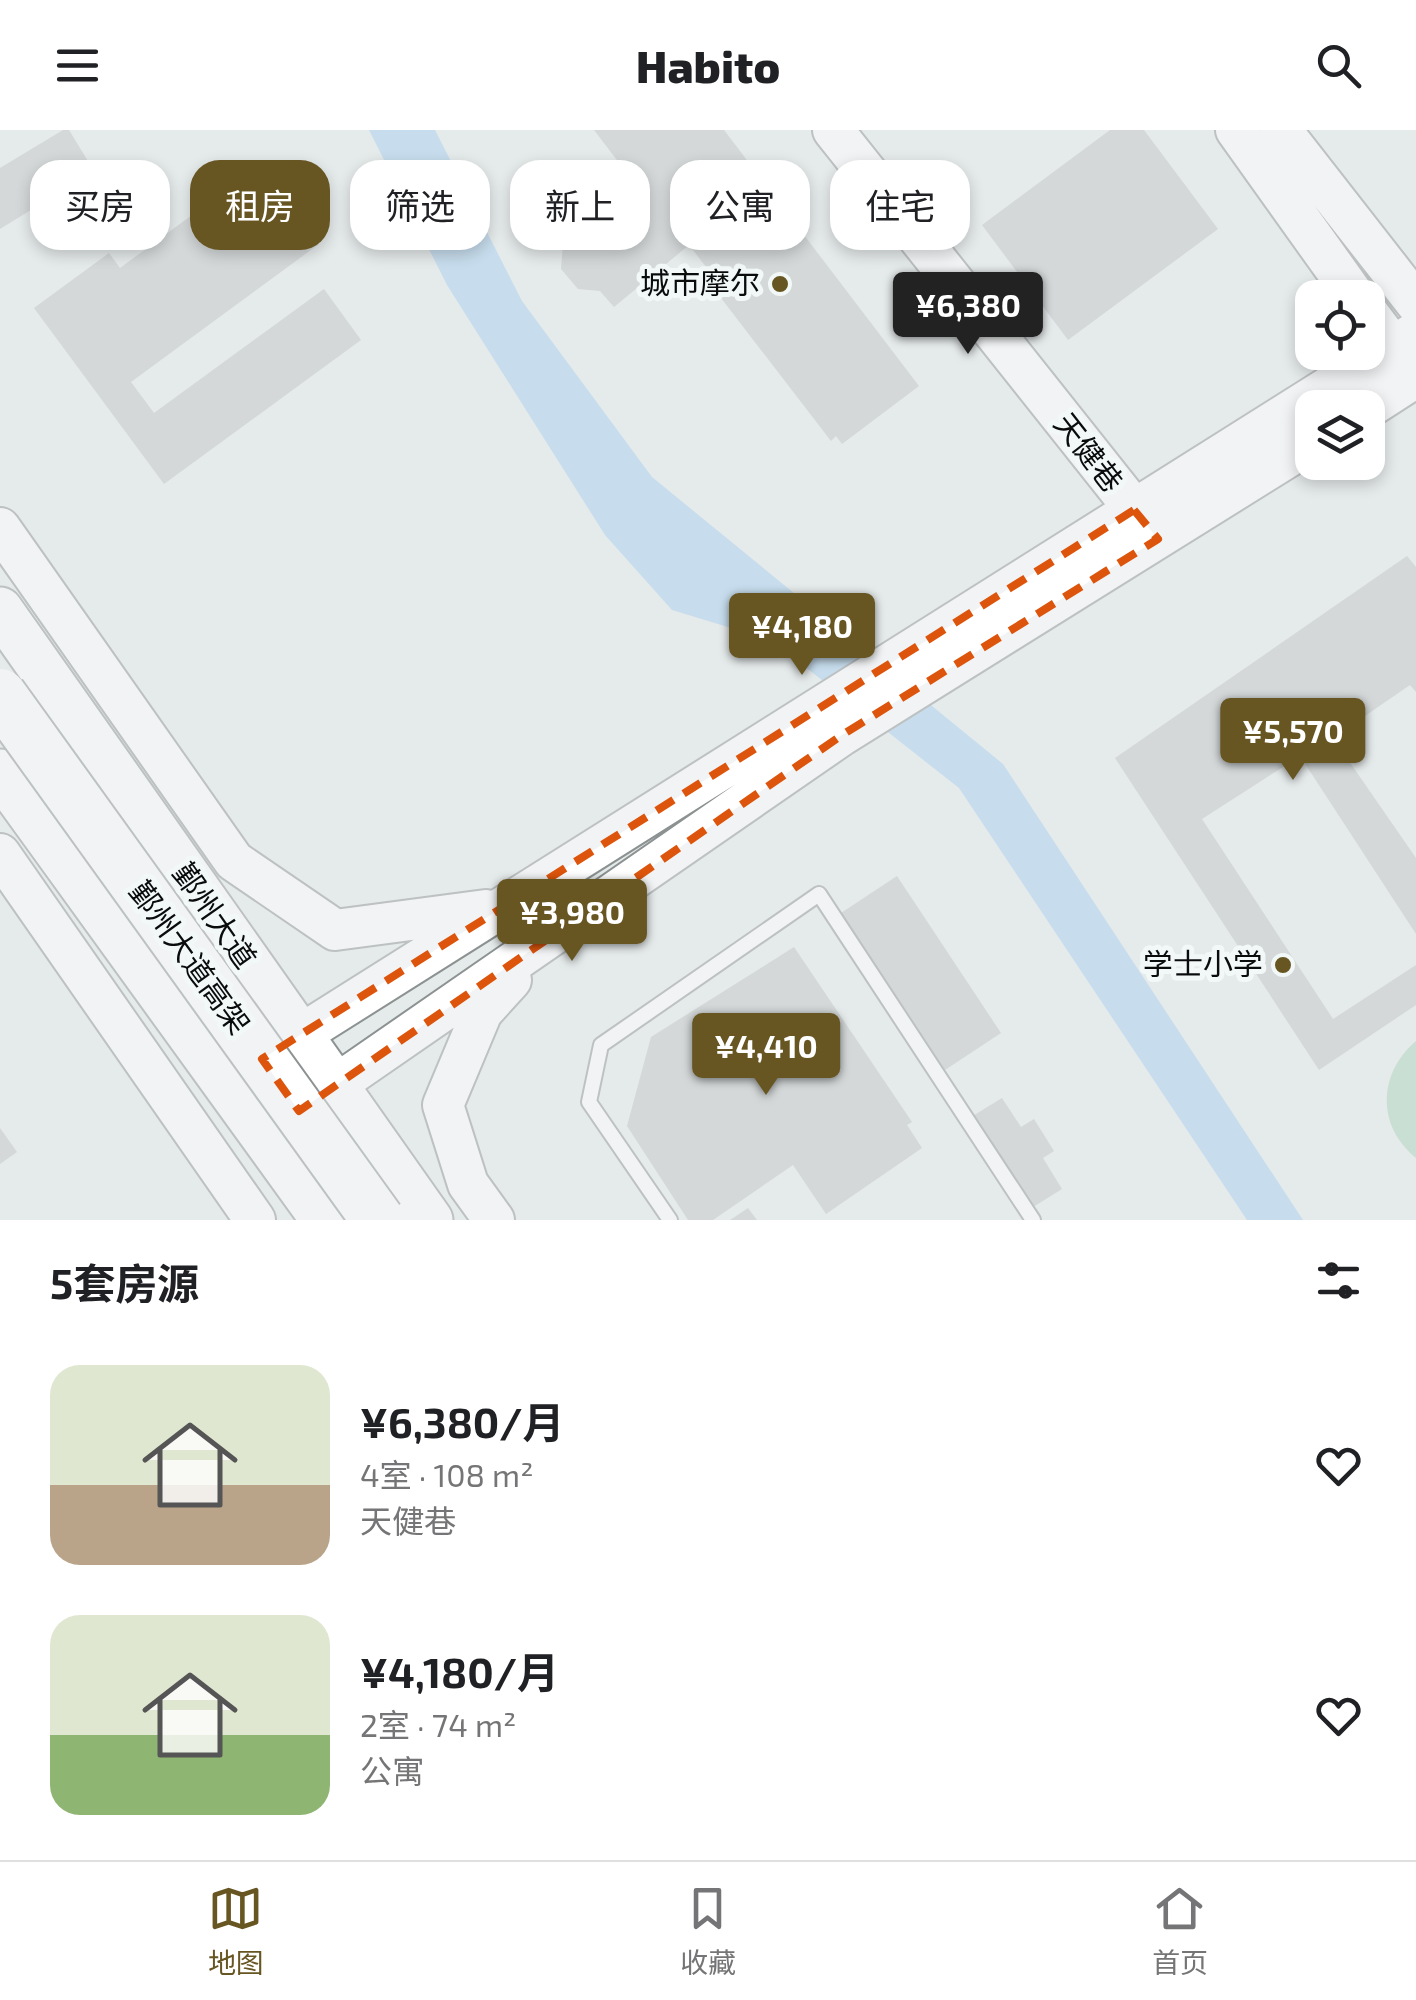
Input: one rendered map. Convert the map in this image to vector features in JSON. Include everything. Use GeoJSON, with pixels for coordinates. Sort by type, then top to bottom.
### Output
{"type":"FeatureCollection","features":[{"type":"Feature","properties":{"kind":"highway","name":"鄞州大道高架"},"geometry":{"type":"LineString","coordinates":[[0,696],[378,1220]]}},
{"type":"Feature","properties":{"kind":"highway","name":"鄞州大道高架"},"geometry":{"type":"LineString","coordinates":[[0,743],[345,1220]]}},
{"type":"Feature","properties":{"kind":"main road","name":"天健巷"},"geometry":{"type":"LineString","coordinates":[[833,130],[1146,525]]}},
{"type":"Feature","properties":{"kind":"main road"},"geometry":{"type":"LineString","coordinates":[[1236,130],[1343,280]]}},
{"type":"Feature","properties":{"kind":"main road"},"geometry":{"type":"LineString","coordinates":[[1281,130],[1416,303]]}},
{"type":"Feature","properties":{"kind":"main road"},"geometry":{"type":"LineString","coordinates":[[1385,331],[1410,358]]}},
{"type":"Feature","properties":{"kind":"main road"},"geometry":{"type":"LineString","coordinates":[[225,1082],[500,909],[1146,525],[1410,358]]}},
{"type":"Feature","properties":{"kind":"main road"},"geometry":{"type":"LineString","coordinates":[[1383,390],[1410,358]]}},
{"type":"Feature","properties":{"kind":"main road"},"geometry":{"type":"LineString","coordinates":[[264,1135],[842,736],[934,680],[1146,525],[1295,450]]}},
{"type":"Feature","properties":{"kind":"main road"},"geometry":{"type":"LineString","coordinates":[[0,528],[234,861],[335,930],[500,909]]}},
{"type":"Feature","properties":{"kind":"main road","name":"鄞州大道"},"geometry":{"type":"LineString","coordinates":[[0,610],[430,1220]]}},
{"type":"Feature","properties":{"kind":"main road"},"geometry":{"type":"LineString","coordinates":[[0,772],[324,1220]]}},
{"type":"Feature","properties":{"kind":"main road"},"geometry":{"type":"LineString","coordinates":[[0,854],[255,1220]]}},
{"type":"Feature","properties":{"kind":"main road"},"geometry":{"type":"LineString","coordinates":[[494,1220],[468,1184],[443,1105],[482,1012],[552,935]]}},
{"type":"Feature","properties":{"kind":"lane"},"geometry":{"type":"LineString","coordinates":[[670,1220],[590,1102],[601,1044],[818,894],[1033,1220]]}},
{"type":"Feature","properties":{"kind":"highlighted area"},"geometry":{"type":"Polygon","coordinates":[[[1134,510],[1158,539],[842,735],[299,1111],[262,1059],[1134,510]]]}},
{"type":"Feature","properties":{"kind":"green space"},"geometry":{"type":"Polygon","coordinates":[[[1416,1041],[1416,1158],[1394,1131],[1387,1100],[1394,1068],[1416,1041]]]}},
{"type":"Feature","properties":{"kind":"water"},"geometry":{"type":"Polygon","coordinates":[[[369,130],[435,130],[450,160],[384,160],[369,130]]]}},
{"type":"Feature","properties":{"kind":"water"},"geometry":{"type":"Polygon","coordinates":[[[490,238],[522,301],[652,477],[1003,764],[1303,1220],[1247,1220],[959,788],[771,640],[672,610],[605,535],[447,285],[429,250],[490,250],[490,238]]]}},
{"type":"Feature","properties":{"kind":"building"},"geometry":{"type":"Polygon","coordinates":[[[63,130],[69,130],[87,160],[30,160],[30,210],[0,229],[0,168],[63,130]]]}},
{"type":"Feature","properties":{"kind":"building","name":"城市摩尔"},"geometry":{"type":"Polygon","coordinates":[[[594,130],[724,130],[747,160],[670,160],[670,250],[683,250],[614,307],[600,291],[578,289],[561,269],[563,250],[650,250],[650,160],[617,160],[594,130]]]}},
{"type":"Feature","properties":{"kind":"building"},"geometry":{"type":"Polygon","coordinates":[[[1110,130],[1144,130],[1218,229],[1068,340],[982,225],[1110,130]]]}},
{"type":"Feature","properties":{"kind":"building"},"geometry":{"type":"Polygon","coordinates":[[[190,216],[190,250],[311,250],[131,382],[154,413],[324,289],[361,340],[164,484],[34,308],[109,253],[120,268],[144,250],[170,250],[170,231],[190,216]]]}},
{"type":"Feature","properties":{"kind":"building","name":"城市摩尔"},"geometry":{"type":"Polygon","coordinates":[[[810,243],[919,386],[842,444],[836,436],[831,441],[711,285],[717,281],[693,250],[810,250],[810,243]]]}},
{"type":"Feature","properties":{"kind":"building"},"geometry":{"type":"Polygon","coordinates":[[[1407,556],[1416,567],[1416,692],[1410,685],[1333,738],[1416,858],[1416,934],[1300,756],[1202,819],[1333,1019],[1416,965],[1416,1005],[1319,1070],[1115,758],[1407,556]]]}},
{"type":"Feature","properties":{"kind":"building"},"geometry":{"type":"Polygon","coordinates":[[[897,876],[1001,1033],[945,1070],[841,913],[897,876]]]}},
{"type":"Feature","properties":{"kind":"building"},"geometry":{"type":"Polygon","coordinates":[[[794,947],[912,1122],[907,1125],[922,1148],[826,1214],[793,1165],[713,1220],[688,1220],[627,1126],[651,1037],[794,947]]]}},
{"type":"Feature","properties":{"kind":"building"},"geometry":{"type":"Polygon","coordinates":[[[1002,1098],[1021,1127],[1034,1119],[1054,1151],[1043,1158],[1062,1189],[1030,1209],[971,1117],[1002,1098]]]}},
{"type":"Feature","properties":{"kind":"building"},"geometry":{"type":"Polygon","coordinates":[[[0,1128],[17,1152],[0,1164],[0,1128]]]}},
{"type":"Feature","properties":{"kind":"building"},"geometry":{"type":"Polygon","coordinates":[[[748,1208],[757,1220],[730,1220],[748,1208]]]}},
{"type":"Feature","properties":{"kind":"place","name":"城市摩尔"},"geometry":{"type":"Point","coordinates":[780,284]}},
{"type":"Feature","properties":{"kind":"place","name":"学士小学"},"geometry":{"type":"Point","coordinates":[1283,965]}}]}
